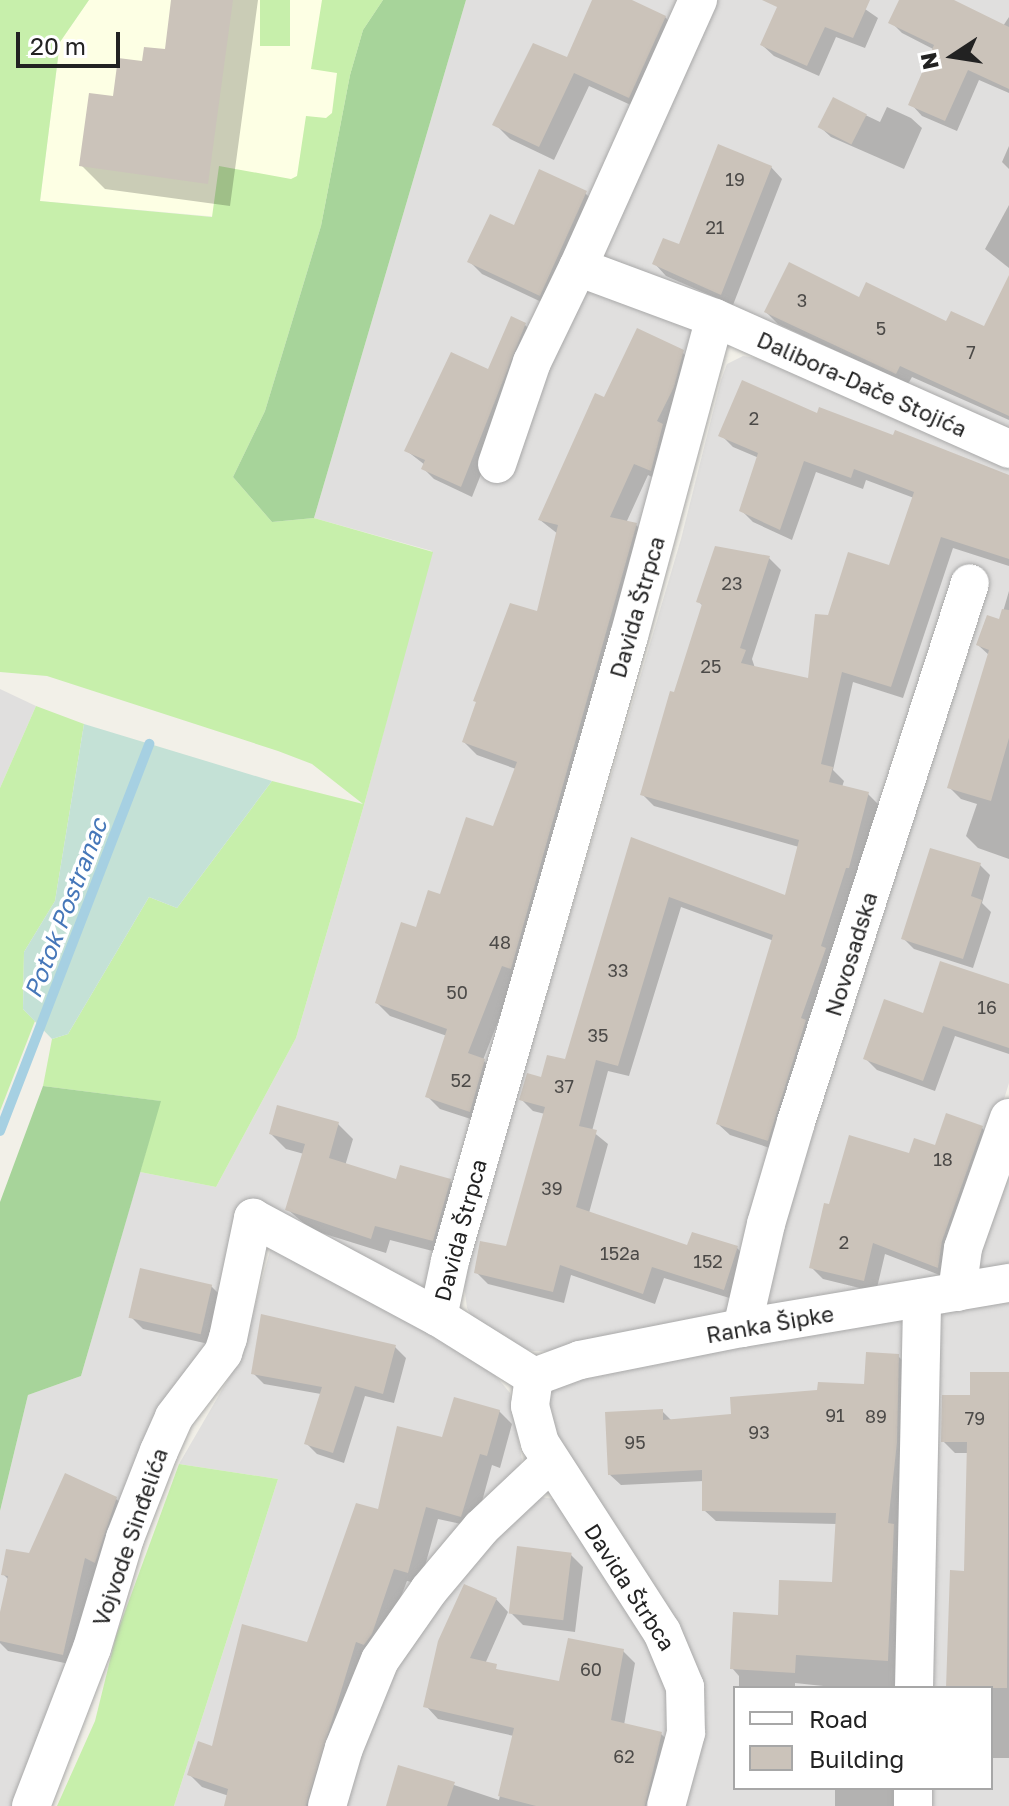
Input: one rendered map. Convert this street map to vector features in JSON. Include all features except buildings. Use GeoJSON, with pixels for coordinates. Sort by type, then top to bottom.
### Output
{"type":"FeatureCollection","features":[{"type":"Feature","properties":{"kind":"street"},"geometry":{"type":"LineString","coordinates":[[497,464],[532,362],[698,0]]}},
{"type":"Feature","properties":{"kind":"street"},"geometry":{"type":"LineString","coordinates":[[578,267],[715,318]]}},
{"type":"Feature","properties":{"kind":"street","name":"Dalibora-Dače Stojića"},"geometry":{"type":"LineString","coordinates":[[715,318],[1009,449]]}},
{"type":"Feature","properties":{"kind":"street","name":"Davida Štrpca"},"geometry":{"type":"LineString","coordinates":[[438,1317],[454,1246],[642,591],[715,318]]}},
{"type":"Feature","properties":{"kind":"street","name":"Novosadska"},"geometry":{"type":"LineString","coordinates":[[742,1328],[766,1224],[796,1122],[970,583]]}},
{"type":"Feature","properties":{"kind":"street"},"geometry":{"type":"LineString","coordinates":[[914,1686],[939,1295],[963,1248],[1009,1118]]}},
{"type":"Feature","properties":{"kind":"street","name":"Vojvode Sinđelića"},"geometry":{"type":"LineString","coordinates":[[31,1806],[92,1648],[125,1538],[159,1451],[174,1417],[223,1353],[253,1218],[438,1317],[534,1377]]}},
{"type":"Feature","properties":{"kind":"street","name":"Ranka Šipke"},"geometry":{"type":"LineString","coordinates":[[534,1377],[580,1360],[742,1328],[1009,1283]]}},
{"type":"Feature","properties":{"kind":"street","name":"Davida Štrbca"},"geometry":{"type":"LineString","coordinates":[[534,1377],[530,1406],[532,1423],[550,1463],[662,1632],[685,1687],[686,1733],[666,1806]]}},
{"type":"Feature","properties":{"kind":"street"},"geometry":{"type":"LineString","coordinates":[[327,1806],[344,1748],[380,1660],[481,1528],[550,1463]]}},
{"type":"Feature","properties":{"kind":"shaded area"},"geometry":{"type":"Polygon","coordinates":[[[89,0],[383,0],[363,30],[321,226],[40,201],[60,42],[89,0]]]}},
{"type":"Feature","properties":{"kind":"shaded area"},"geometry":{"type":"Polygon","coordinates":[[[466,0],[683,0],[583,277],[697,328],[425,1288],[416,1289],[248,1204],[231,1288],[27,1806],[0,1806],[0,1511],[28,1395],[81,1376],[140,1172],[216,1187],[296,1038],[364,805],[432,551],[314,518],[466,0]]]}},
{"type":"Feature","properties":{"kind":"shaded area"},"geometry":{"type":"Polygon","coordinates":[[[706,0],[1009,0],[1009,439],[600,256],[706,0]]]}},
{"type":"Feature","properties":{"kind":"shaded area"},"geometry":{"type":"Polygon","coordinates":[[[743,356],[756,358],[1009,467],[1009,1083],[949,1277],[560,1352],[533,1351],[499,1342],[478,1327],[467,1308],[463,1277],[681,539],[721,380],[727,364],[743,356]]]}},
{"type":"Feature","properties":{"kind":"shaded area"},"geometry":{"type":"Polygon","coordinates":[[[0,689],[36,706],[0,788],[0,689]]]}},
{"type":"Feature","properties":{"kind":"shaded area"},"geometry":{"type":"Polygon","coordinates":[[[84,724],[272,781],[177,908],[149,897],[68,1034],[52,1039],[23,1009],[24,952],[55,901],[84,724]]]}},
{"type":"Feature","properties":{"kind":"shaded area"},"geometry":{"type":"Polygon","coordinates":[[[1009,1133],[1009,1268],[975,1272],[1009,1133]]]}},
{"type":"Feature","properties":{"kind":"shaded area"},"geometry":{"type":"Polygon","coordinates":[[[271,1247],[477,1353],[510,1393],[522,1460],[512,1484],[470,1526],[318,1806],[174,1806],[278,1479],[179,1464],[241,1357],[271,1247]]]}},
{"type":"Feature","properties":{"kind":"shaded area"},"geometry":{"type":"Polygon","coordinates":[[[1009,1298],[1009,1806],[926,1806],[926,1790],[993,1790],[993,1686],[926,1686],[932,1319],[947,1309],[1009,1298]]]}},
{"type":"Feature","properties":{"kind":"shaded area"},"geometry":{"type":"Polygon","coordinates":[[[895,1318],[905,1323],[902,1686],[733,1686],[733,1790],[900,1790],[900,1806],[663,1806],[692,1732],[552,1435],[546,1399],[556,1384],[570,1375],[895,1318]]]}},
{"type":"Feature","properties":{"kind":"shaded area"},"geometry":{"type":"Polygon","coordinates":[[[541,1497],[554,1499],[660,1662],[669,1708],[667,1752],[648,1806],[341,1806],[376,1698],[461,1565],[541,1497]]]}},
{"type":"Feature","properties":{"kind":"green space"},"geometry":{"type":"Polygon","coordinates":[[[0,0],[89,0],[60,42],[40,201],[212,217],[219,166],[291,179],[297,176],[306,116],[326,118],[332,113],[337,73],[311,69],[322,0],[383,0],[363,30],[350,75],[321,226],[265,411],[233,477],[272,522],[314,518],[433,552],[364,805],[296,1038],[216,1187],[140,1172],[160,1101],[43,1086],[52,1039],[68,1034],[149,897],[177,908],[272,781],[363,804],[312,764],[278,751],[47,676],[0,672],[0,0]]]}},
{"type":"Feature","properties":{"kind":"green space"},"geometry":{"type":"Polygon","coordinates":[[[260,0],[290,0],[290,46],[260,46],[260,0]]]}},
{"type":"Feature","properties":{"kind":"green space"},"geometry":{"type":"Polygon","coordinates":[[[383,0],[466,0],[314,518],[272,522],[233,477],[265,411],[321,226],[350,75],[363,30],[383,0]]]}},
{"type":"Feature","properties":{"kind":"green space"},"geometry":{"type":"Polygon","coordinates":[[[36,706],[84,724],[55,901],[24,952],[23,1009],[35,1021],[0,1111],[0,788],[36,706]]]}},
{"type":"Feature","properties":{"kind":"green space"},"geometry":{"type":"Polygon","coordinates":[[[43,1086],[161,1101],[81,1376],[28,1395],[0,1511],[0,1202],[43,1086]]]}},
{"type":"Feature","properties":{"kind":"green space"},"geometry":{"type":"Polygon","coordinates":[[[179,1464],[278,1479],[174,1806],[57,1806],[95,1721],[116,1636],[179,1464]]]}},
{"type":"Feature","properties":{"kind":"waterway","name":"Potok Postranac"},"geometry":{"type":"LineString","coordinates":[[0,1131],[149,744]]}}]}
